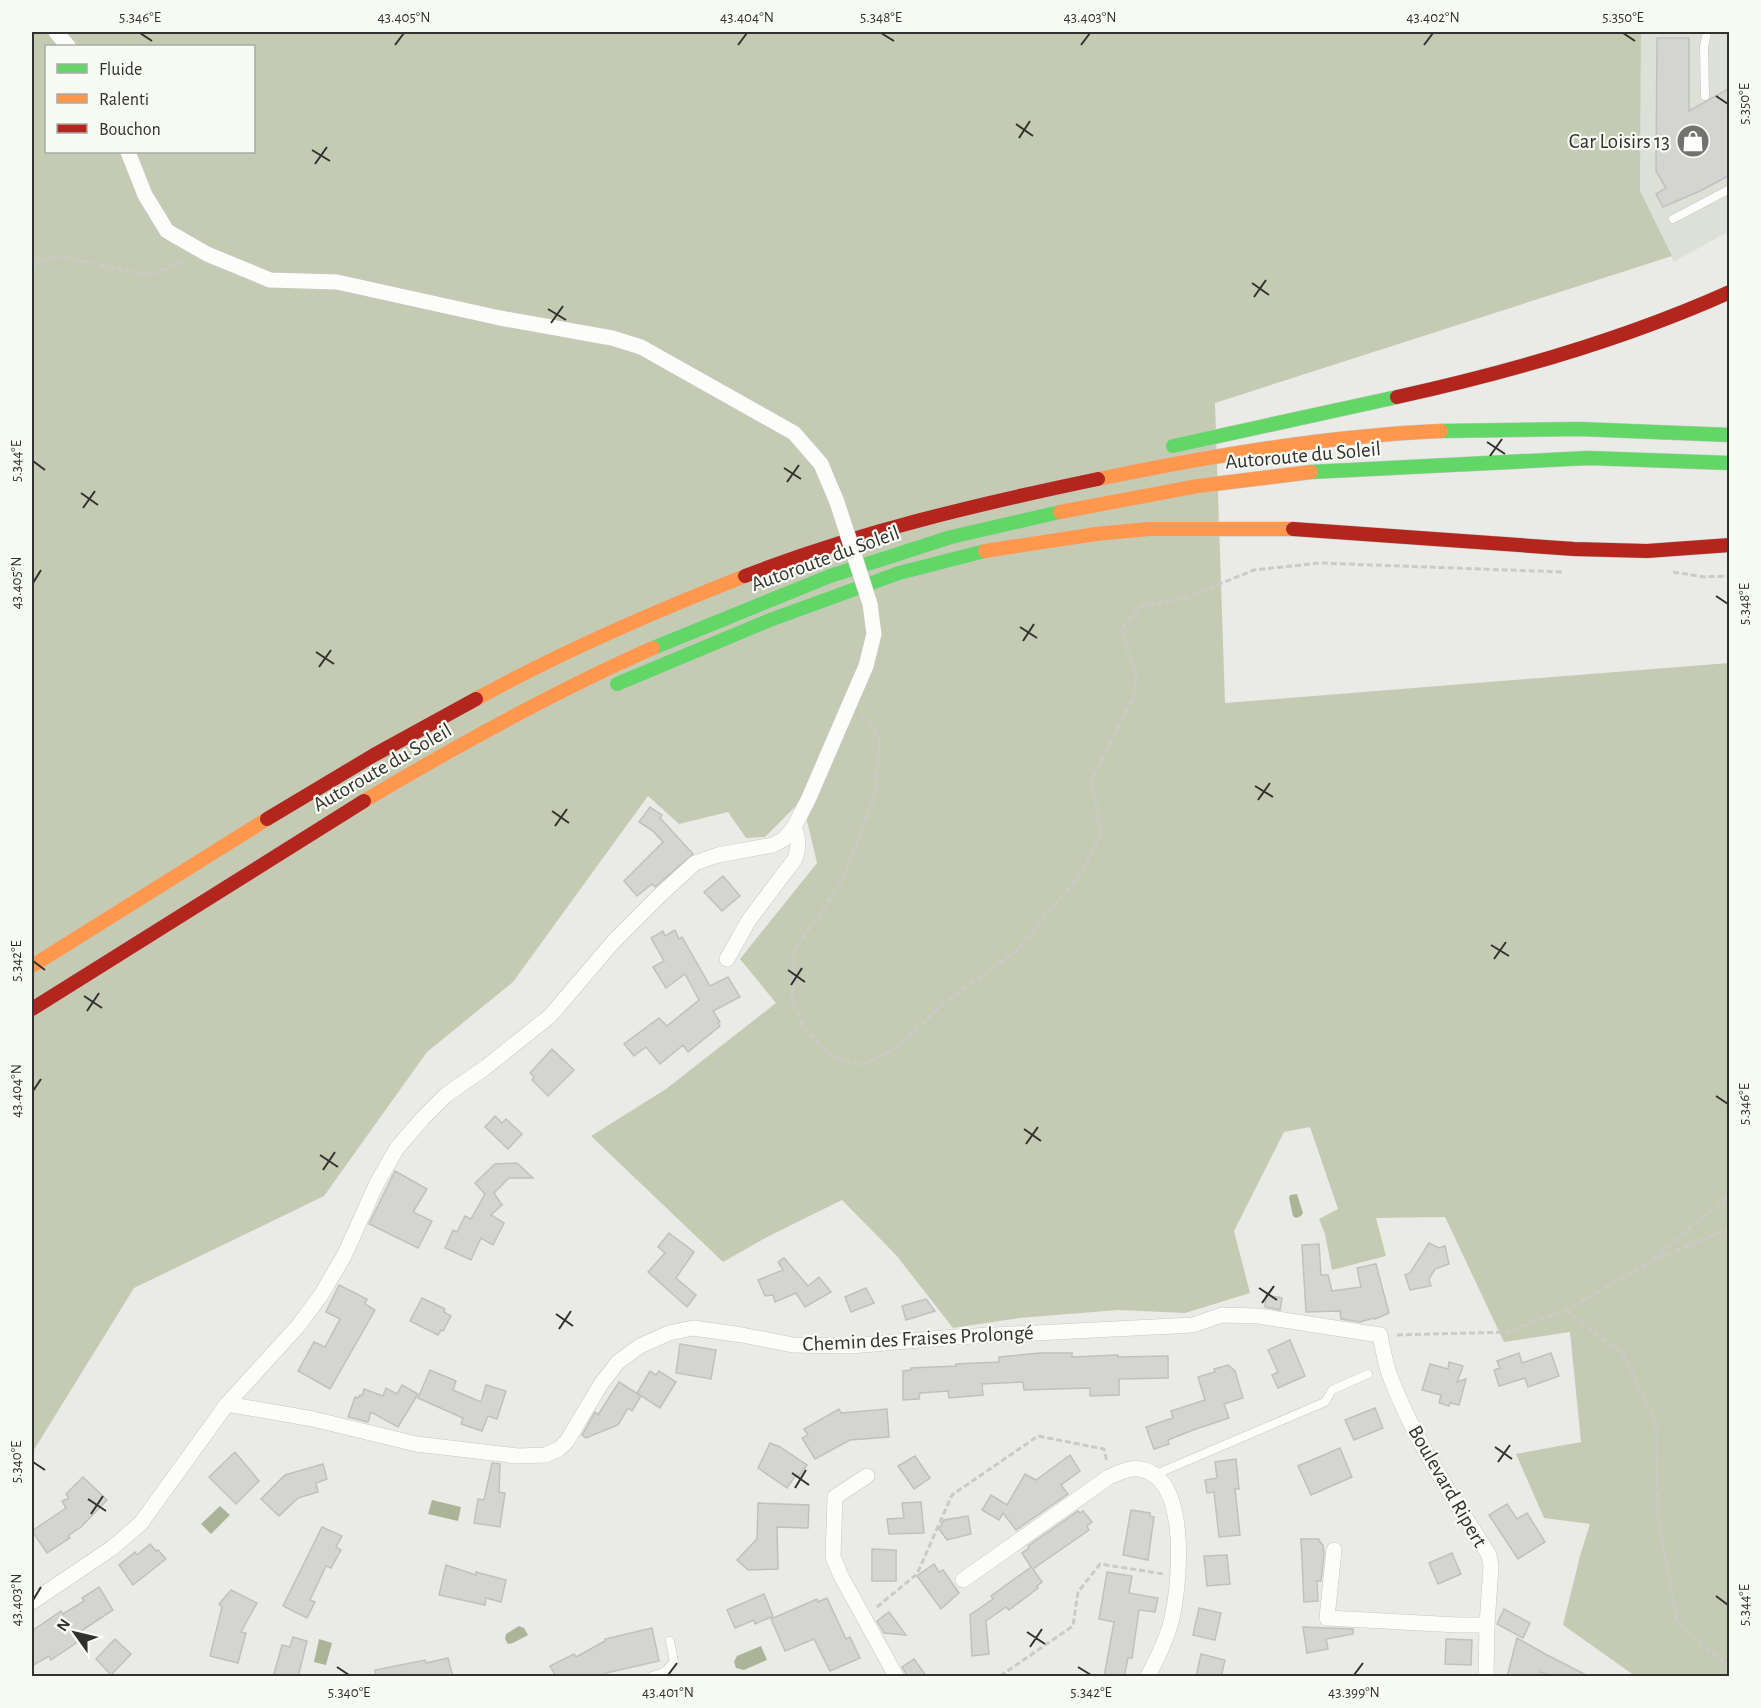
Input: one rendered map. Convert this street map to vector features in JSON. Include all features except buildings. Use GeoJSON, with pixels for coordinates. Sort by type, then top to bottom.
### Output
{"type":"FeatureCollection","features":[{"type":"Feature","properties":{"kind":"highway"},"geometry":{"type":"LineString","coordinates":[[1159,448],[1489,375],[1611,340],[1701,306],[1730,292]]}},
{"type":"Feature","properties":{"kind":"highway","name":"Autoroute du Soleil"},"geometry":{"type":"LineString","coordinates":[[32,966],[376,753],[546,662],[674,603],[719,585],[884,529],[1100,478],[1180,462],[1330,440],[1445,431],[1559,429],[1665,430],[1730,435]]}},
{"type":"Feature","properties":{"kind":"highway","name":"Autoroute du Soleil"},"geometry":{"type":"LineString","coordinates":[[32,1009],[337,817],[416,770],[562,690],[651,649],[830,576],[951,537],[1102,503],[1198,486],[1322,471],[1554,459],[1679,460],[1730,463]]}},
{"type":"Feature","properties":{"kind":"highway"},"geometry":{"type":"LineString","coordinates":[[884,529],[1060,473]]}},
{"type":"Feature","properties":{"kind":"highway"},"geometry":{"type":"LineString","coordinates":[[604,690],[770,620],[899,573],[974,553],[1096,534],[1149,529],[1241,528],[1574,549],[1647,550],[1730,545]]}},
{"type":"Feature","properties":{"kind":"highway"},"geometry":{"type":"LineString","coordinates":[[238,880],[425,781]]}},
{"type":"Feature","properties":{"kind":"street"},"geometry":{"type":"LineString","coordinates":[[56,32],[67,45]]}},
{"type":"Feature","properties":{"kind":"street"},"geometry":{"type":"LineString","coordinates":[[32,1602],[112,1548],[141,1522],[227,1404],[298,1326],[321,1295],[344,1256],[377,1183],[397,1148],[423,1118],[446,1095],[486,1067],[550,1016],[614,941],[695,863],[717,855],[773,845],[784,839],[794,827],[808,800],[858,687],[874,634],[870,604],[837,502],[821,464],[794,433],[641,347],[612,338],[500,318],[337,282],[270,280],[207,254],[167,231],[145,195],[129,153]]}},
{"type":"Feature","properties":{"kind":"street"},"geometry":{"type":"LineString","coordinates":[[727,959],[749,920],[795,859],[798,838],[794,827]]}},
{"type":"Feature","properties":{"kind":"street","name":"Chemin des Fraises Prolongé"},"geometry":{"type":"LineString","coordinates":[[227,1404],[313,1419],[416,1444],[518,1456],[545,1455],[559,1449],[567,1441],[601,1384],[618,1362],[640,1346],[669,1333],[693,1328],[793,1345],[850,1346],[955,1337],[1193,1325],[1222,1316],[1249,1316],[1380,1335]]}},
{"type":"Feature","properties":{"kind":"street","name":"Boulevard Ripert"},"geometry":{"type":"LineString","coordinates":[[1380,1335],[1390,1374],[1414,1430],[1489,1556],[1491,1566],[1486,1677]]}},
{"type":"Feature","properties":{"kind":"street"},"geometry":{"type":"LineString","coordinates":[[963,1580],[1109,1477],[1124,1470],[1140,1469],[1154,1475],[1171,1497],[1180,1551],[1173,1614],[1148,1677]]}},
{"type":"Feature","properties":{"kind":"street"},"geometry":{"type":"LineString","coordinates":[[867,1476],[835,1497],[833,1557],[896,1677]]}},
{"type":"Feature","properties":{"kind":"street"},"geometry":{"type":"LineString","coordinates":[[1334,1550],[1327,1618],[1487,1625]]}},
{"type":"Feature","properties":{"kind":"lane"},"geometry":{"type":"LineString","coordinates":[[1705,96],[1704,47],[1707,32]]}},
{"type":"Feature","properties":{"kind":"lane"},"geometry":{"type":"LineString","coordinates":[[1673,219],[1730,189]]}},
{"type":"Feature","properties":{"kind":"lane"},"geometry":{"type":"LineString","coordinates":[[1154,1475],[1325,1402],[1332,1390],[1368,1374]]}},
{"type":"Feature","properties":{"kind":"lane"},"geometry":{"type":"LineString","coordinates":[[652,1677],[664,1672],[674,1662],[670,1641]]}},
{"type":"Feature","properties":{"kind":"path"},"geometry":{"type":"LineString","coordinates":[[32,268],[38,261],[58,256],[147,275],[207,254]]}},
{"type":"Feature","properties":{"kind":"path"},"geometry":{"type":"LineString","coordinates":[[847,709],[869,721],[880,741],[874,797],[842,882],[795,949],[792,1001],[804,1029],[832,1057],[863,1065],[897,1047],[942,1005],[1015,952],[1082,872],[1100,836],[1098,813],[1091,782],[1133,698],[1136,675],[1121,629],[1141,606],[1185,598],[1254,570],[1320,563],[1562,572]]}},
{"type":"Feature","properties":{"kind":"path"},"geometry":{"type":"LineString","coordinates":[[1672,572],[1705,577],[1730,576]]}},
{"type":"Feature","properties":{"kind":"path"},"geometry":{"type":"LineString","coordinates":[[1650,1262],[1730,1195]]}},
{"type":"Feature","properties":{"kind":"path"},"geometry":{"type":"LineString","coordinates":[[1380,1335],[1508,1332],[1566,1310],[1650,1262],[1730,1228]]}},
{"type":"Feature","properties":{"kind":"path"},"geometry":{"type":"LineString","coordinates":[[1566,1310],[1623,1354],[1656,1425],[1658,1516],[1677,1623],[1730,1667]]}},
{"type":"Feature","properties":{"kind":"path"},"geometry":{"type":"LineString","coordinates":[[864,1617],[917,1574],[952,1495],[1038,1436],[1104,1449],[1109,1477]]}},
{"type":"Feature","properties":{"kind":"path"},"geometry":{"type":"LineString","coordinates":[[1000,1677],[1073,1626],[1077,1592],[1100,1564],[1177,1576]]}},
{"type":"Feature","properties":{"kind":"shaded area"},"geometry":{"type":"Polygon","coordinates":[[[32,32],[1641,32],[1640,191],[1672,256],[1215,403],[1225,703],[1729,663],[1729,1676],[1635,1676],[1563,1625],[1590,1524],[1544,1518],[1516,1454],[1581,1442],[1570,1332],[1504,1342],[1445,1217],[1376,1218],[1386,1256],[1332,1270],[1325,1234],[1319,1219],[1338,1209],[1310,1127],[1284,1132],[1234,1231],[1250,1293],[1185,1313],[1118,1310],[1019,1318],[953,1328],[896,1255],[842,1200],[769,1236],[723,1262],[591,1136],[666,1089],[776,1003],[740,959],[817,863],[802,800],[765,837],[746,838],[728,812],[679,824],[648,796],[513,982],[427,1052],[324,1196],[134,1288],[32,1453],[32,32]]]}},
{"type":"Feature","properties":{"kind":"shaded area"},"geometry":{"type":"Polygon","coordinates":[[[1641,32],[1729,32],[1729,231],[1674,262],[1640,191],[1641,32]]]}},
{"type":"Feature","properties":{"kind":"shaded area"},"geometry":{"type":"Polygon","coordinates":[[[1297,1194],[1303,1213],[1296,1218],[1293,1216],[1289,1198],[1290,1195],[1297,1194]]]}},
{"type":"Feature","properties":{"kind":"shaded area"},"geometry":{"type":"Polygon","coordinates":[[[432,1500],[461,1507],[458,1521],[428,1514],[432,1500]]]}},
{"type":"Feature","properties":{"kind":"shaded area"},"geometry":{"type":"Polygon","coordinates":[[[220,1506],[230,1515],[211,1534],[201,1524],[220,1506]]]}},
{"type":"Feature","properties":{"kind":"shaded area"},"geometry":{"type":"Polygon","coordinates":[[[519,1626],[524,1628],[528,1635],[508,1644],[505,1639],[506,1634],[519,1626]]]}},
{"type":"Feature","properties":{"kind":"shaded area"},"geometry":{"type":"Polygon","coordinates":[[[319,1639],[332,1643],[326,1665],[314,1662],[319,1639]]]}},
{"type":"Feature","properties":{"kind":"shaded area"},"geometry":{"type":"Polygon","coordinates":[[[761,1646],[767,1660],[744,1670],[736,1668],[734,1662],[737,1656],[761,1646]]]}},
{"type":"Feature","properties":{"kind":"traffic: fast"},"geometry":{"type":"LineString","coordinates":[[1173,446],[1397,397]]}},
{"type":"Feature","properties":{"kind":"traffic: fast"},"geometry":{"type":"LineString","coordinates":[[1441,431],[1579,429],[1730,435]]}},
{"type":"Feature","properties":{"kind":"traffic: fast"},"geometry":{"type":"LineString","coordinates":[[1311,472],[1588,458],[1730,463]]}},
{"type":"Feature","properties":{"kind":"traffic: fast"},"geometry":{"type":"LineString","coordinates":[[653,648],[830,576],[951,537],[1060,512]]}},
{"type":"Feature","properties":{"kind":"traffic: fast"},"geometry":{"type":"LineString","coordinates":[[617,684],[770,620],[899,573],[985,551]]}},
{"type":"Feature","properties":{"kind":"traffic: slow"},"geometry":{"type":"LineString","coordinates":[[1098,479],[1268,448],[1354,437],[1441,431]]}},
{"type":"Feature","properties":{"kind":"traffic: slow"},"geometry":{"type":"LineString","coordinates":[[1060,512],[1198,486],[1311,472]]}},
{"type":"Feature","properties":{"kind":"traffic: slow"},"geometry":{"type":"LineString","coordinates":[[985,551],[1096,534],[1149,529],[1293,529]]}},
{"type":"Feature","properties":{"kind":"traffic: slow"},"geometry":{"type":"LineString","coordinates":[[476,699],[609,633],[745,576]]}},
{"type":"Feature","properties":{"kind":"traffic: slow"},"geometry":{"type":"LineString","coordinates":[[364,801],[506,720],[653,648]]}},
{"type":"Feature","properties":{"kind":"traffic: slow"},"geometry":{"type":"LineString","coordinates":[[32,966],[267,819]]}},
{"type":"Feature","properties":{"kind":"traffic: jam"},"geometry":{"type":"LineString","coordinates":[[1397,397],[1482,377],[1608,340],[1730,292]]}},
{"type":"Feature","properties":{"kind":"traffic: jam"},"geometry":{"type":"LineString","coordinates":[[745,576],[831,546],[919,520],[1098,479]]}},
{"type":"Feature","properties":{"kind":"traffic: jam"},"geometry":{"type":"LineString","coordinates":[[1293,529],[1574,549],[1647,551],[1730,545]]}},
{"type":"Feature","properties":{"kind":"traffic: jam"},"geometry":{"type":"LineString","coordinates":[[267,819],[374,755],[476,699]]}},
{"type":"Feature","properties":{"kind":"traffic: jam"},"geometry":{"type":"LineString","coordinates":[[32,1009],[364,801]]}},
{"type":"Feature","properties":{"kind":"place","name":"Car Loisirs 13"},"geometry":{"type":"Point","coordinates":[1693,141]}}]}
